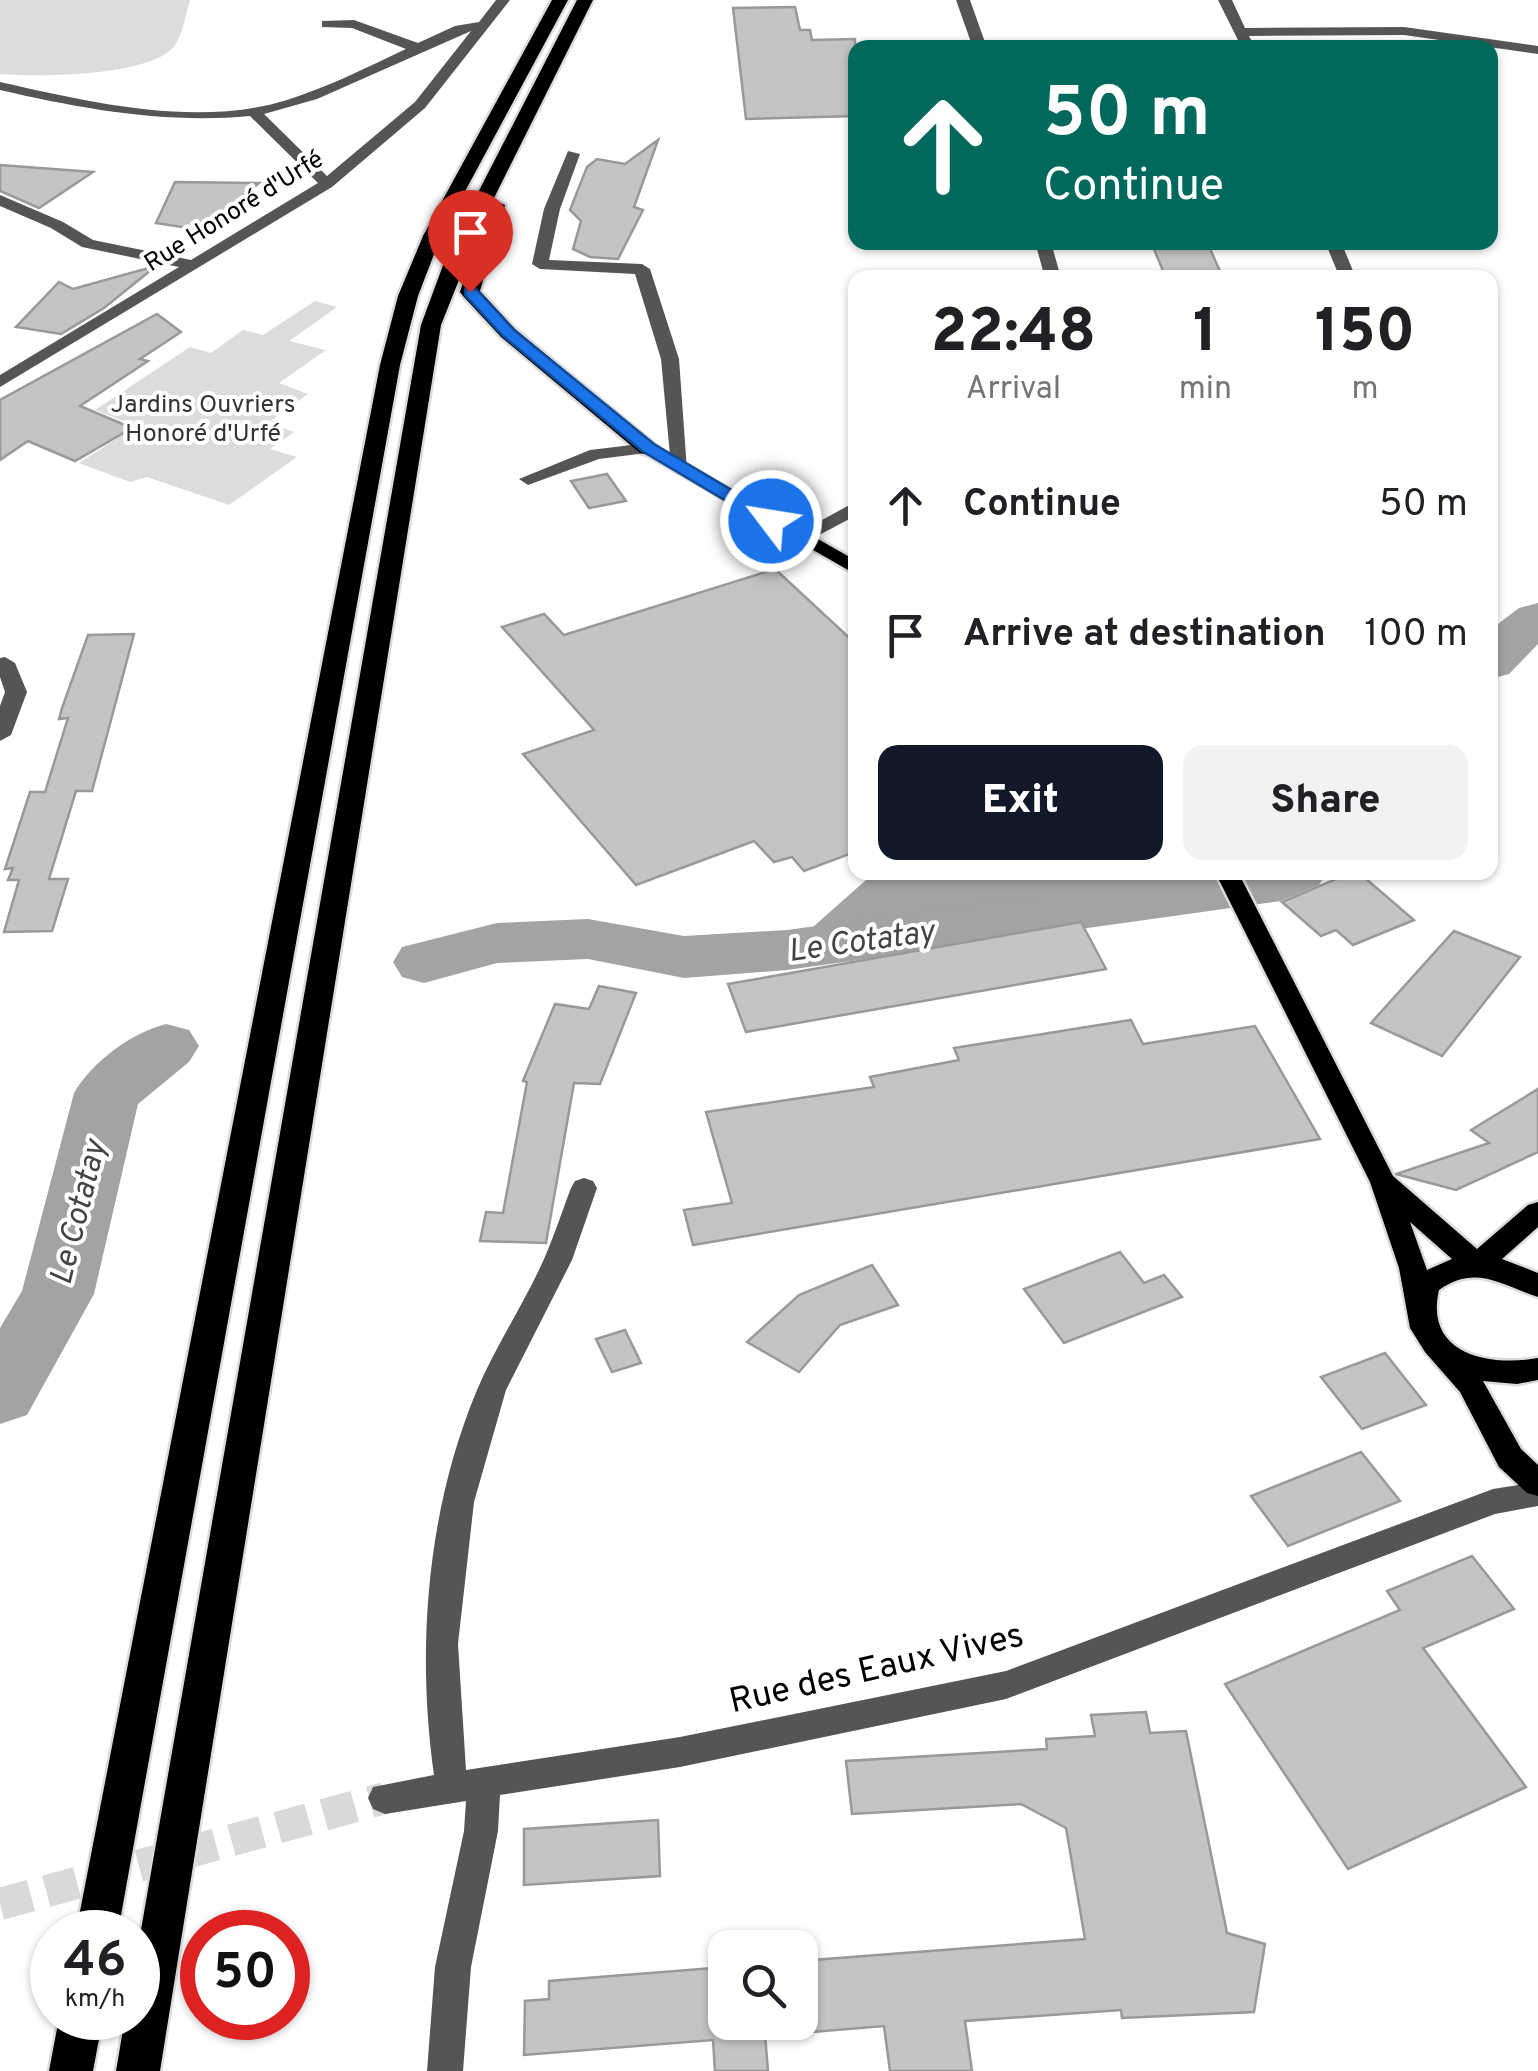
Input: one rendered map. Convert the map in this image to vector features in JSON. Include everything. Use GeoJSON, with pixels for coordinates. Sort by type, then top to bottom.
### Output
{"type":"FeatureCollection","features":[{"type":"Feature","properties":{"kind":"highway"},"geometry":{"type":"LineString","coordinates":[[101,1910],[390,364],[408,296],[432,236],[560,0]]}},
{"type":"Feature","properties":{"kind":"highway"},"geometry":{"type":"LineString","coordinates":[[138,2071],[432,325],[458,248],[584,0]]}},
{"type":"Feature","properties":{"kind":"highway"},"geometry":{"type":"LineString","coordinates":[[517,130],[470,292],[508,333],[648,448]]}},
{"type":"Feature","properties":{"kind":"highway"},"geometry":{"type":"LineString","coordinates":[[71,2071],[77,2040]]}},
{"type":"Feature","properties":{"kind":"main road"},"geometry":{"type":"LineString","coordinates":[[648,448],[848,564]]}},
{"type":"Feature","properties":{"kind":"main road"},"geometry":{"type":"LineString","coordinates":[[1230,880],[1383,1182],[1414,1268],[1423,1327],[1470,1384],[1510,1458],[1538,1484]]}},
{"type":"Feature","properties":{"kind":"main road"},"geometry":{"type":"LineString","coordinates":[[1383,1182],[1477,1265]]}},
{"type":"Feature","properties":{"kind":"main road"},"geometry":{"type":"LineString","coordinates":[[1477,1265],[1538,1212]]}},
{"type":"Feature","properties":{"kind":"main road"},"geometry":{"type":"LineString","coordinates":[[1420,1299],[1426,1285],[1456,1267],[1477,1265],[1509,1270],[1538,1286]]}},
{"type":"Feature","properties":{"kind":"main road"},"geometry":{"type":"LineString","coordinates":[[1445,1354],[1491,1374],[1523,1374],[1538,1369]]}},
{"type":"Feature","properties":{"kind":"street","name":"Rue Honoré d'Urfé"},"geometry":{"type":"LineString","coordinates":[[0,382],[326,184],[420,105],[502,0]]}},
{"type":"Feature","properties":{"kind":"street"},"geometry":{"type":"LineString","coordinates":[[963,0],[977,40]]}},
{"type":"Feature","properties":{"kind":"street"},"geometry":{"type":"LineString","coordinates":[[1224,0],[1244,40]]}},
{"type":"Feature","properties":{"kind":"street"},"geometry":{"type":"LineString","coordinates":[[327,24],[359,19],[417,48]]}},
{"type":"Feature","properties":{"kind":"street"},"geometry":{"type":"LineString","coordinates":[[0,86],[48,97],[172,112],[254,112],[321,92],[460,29],[485,26]]}},
{"type":"Feature","properties":{"kind":"street"},"geometry":{"type":"LineString","coordinates":[[1240,32],[1404,31],[1467,40]]}},
{"type":"Feature","properties":{"kind":"street"},"geometry":{"type":"LineString","coordinates":[[1498,44],[1538,50]]}},
{"type":"Feature","properties":{"kind":"street"},"geometry":{"type":"LineString","coordinates":[[254,112],[326,184]]}},
{"type":"Feature","properties":{"kind":"street"},"geometry":{"type":"LineString","coordinates":[[573,154],[552,209],[540,264],[642,270],[670,359],[680,466]]}},
{"type":"Feature","properties":{"kind":"street"},"geometry":{"type":"LineString","coordinates":[[0,200],[57,225],[88,244],[194,266]]}},
{"type":"Feature","properties":{"kind":"street"},"geometry":{"type":"LineString","coordinates":[[528,479],[596,454],[648,448]]}},
{"type":"Feature","properties":{"kind":"street"},"geometry":{"type":"LineString","coordinates":[[799,538],[848,512]]}},
{"type":"Feature","properties":{"kind":"street"},"geometry":{"type":"LineString","coordinates":[[0,735],[16,692],[5,664]]}},
{"type":"Feature","properties":{"kind":"street"},"geometry":{"type":"LineString","coordinates":[[445,2071],[453,1968],[481,1830],[468,1784],[441,1725],[442,1630],[459,1507],[484,1410],[512,1344],[558,1260],[584,1188]]}},
{"type":"Feature","properties":{"kind":"street","name":"Rue des Eaux Vives"},"geometry":{"type":"LineString","coordinates":[[385,1798],[680,1752],[1006,1685],[1492,1502],[1538,1494]]}},
{"type":"Feature","properties":{"kind":"green space"},"geometry":{"type":"Polygon","coordinates":[[[0,0],[190,0],[178,40],[163,56],[93,73],[39,75],[0,74],[0,0]]]}},
{"type":"Feature","properties":{"kind":"green space","name":"Jardins Ouvriers Honoré d'Urfé"},"geometry":{"type":"Polygon","coordinates":[[[315,301],[337,307],[289,341],[326,350],[279,383],[308,394],[268,423],[294,432],[270,449],[297,457],[229,505],[147,477],[130,482],[79,463],[136,426],[95,410],[190,347],[211,353],[243,330],[263,335],[315,301]]]}},
{"type":"Feature","properties":{"kind":"shaded area"},"geometry":{"type":"Polygon","coordinates":[[[866,880],[1161,880],[1170,897],[787,950],[866,880]]]}},
{"type":"Feature","properties":{"kind":"building"},"geometry":{"type":"Polygon","coordinates":[[[795,7],[800,30],[810,30],[812,40],[855,39],[848,40],[848,116],[746,119],[733,8],[795,7]]]}},
{"type":"Feature","properties":{"kind":"building"},"geometry":{"type":"Polygon","coordinates":[[[658,140],[634,207],[643,210],[618,259],[590,257],[573,249],[581,221],[570,210],[587,167],[597,159],[625,164],[658,140]]]}},
{"type":"Feature","properties":{"kind":"building"},"geometry":{"type":"Polygon","coordinates":[[[0,165],[93,172],[39,208],[0,191],[0,165]]]}},
{"type":"Feature","properties":{"kind":"building"},"geometry":{"type":"Polygon","coordinates":[[[175,182],[259,183],[201,230],[156,223],[175,182]]]}},
{"type":"Feature","properties":{"kind":"building"},"geometry":{"type":"Polygon","coordinates":[[[1154,250],[1211,250],[1219,270],[1163,270],[1154,250]]]}},
{"type":"Feature","properties":{"kind":"building"},"geometry":{"type":"Polygon","coordinates":[[[156,266],[104,308],[61,334],[16,327],[59,282],[73,289],[156,266]]]}},
{"type":"Feature","properties":{"kind":"building"},"geometry":{"type":"Polygon","coordinates":[[[157,314],[181,332],[140,359],[148,361],[80,406],[132,428],[75,461],[28,441],[0,460],[0,400],[157,314]]]}},
{"type":"Feature","properties":{"kind":"building"},"geometry":{"type":"Polygon","coordinates":[[[607,474],[626,501],[589,508],[571,481],[607,474]]]}},
{"type":"Feature","properties":{"kind":"building"},"geometry":{"type":"Polygon","coordinates":[[[775,569],[848,637],[848,855],[804,871],[792,857],[774,862],[754,841],[636,885],[523,754],[594,730],[502,627],[544,614],[564,635],[775,569]]]}},
{"type":"Feature","properties":{"kind":"building"},"geometry":{"type":"Polygon","coordinates":[[[134,634],[92,791],[76,791],[49,879],[68,879],[52,931],[4,932],[19,880],[8,880],[13,868],[5,869],[30,792],[45,792],[68,718],[59,719],[62,708],[88,635],[134,634]]]}},
{"type":"Feature","properties":{"kind":"building"},"geometry":{"type":"Polygon","coordinates":[[[1333,880],[1367,880],[1414,920],[1353,945],[1336,930],[1321,936],[1282,902],[1333,880]]]}},
{"type":"Feature","properties":{"kind":"building"},"geometry":{"type":"Polygon","coordinates":[[[1081,922],[1106,969],[746,1032],[728,984],[1081,922]]]}},
{"type":"Feature","properties":{"kind":"building"},"geometry":{"type":"Polygon","coordinates":[[[1454,931],[1520,957],[1442,1056],[1371,1023],[1454,931]]]}},
{"type":"Feature","properties":{"kind":"building"},"geometry":{"type":"Polygon","coordinates":[[[599,986],[636,993],[600,1084],[574,1083],[546,1243],[480,1241],[486,1212],[503,1213],[527,1082],[523,1081],[555,1004],[589,1009],[599,986]]]}},
{"type":"Feature","properties":{"kind":"building"},"geometry":{"type":"Polygon","coordinates":[[[1131,1020],[1143,1044],[1255,1026],[1320,1139],[693,1245],[684,1210],[732,1203],[706,1112],[874,1087],[870,1077],[959,1060],[954,1048],[1131,1020]]]}},
{"type":"Feature","properties":{"kind":"building"},"geometry":{"type":"Polygon","coordinates":[[[1538,1089],[1538,1152],[1456,1190],[1396,1174],[1489,1143],[1471,1130],[1538,1089]]]}},
{"type":"Feature","properties":{"kind":"building"},"geometry":{"type":"Polygon","coordinates":[[[1120,1252],[1144,1283],[1164,1275],[1182,1297],[1064,1343],[1024,1289],[1120,1252]]]}},
{"type":"Feature","properties":{"kind":"building"},"geometry":{"type":"Polygon","coordinates":[[[872,1265],[898,1305],[840,1325],[799,1372],[747,1342],[799,1295],[872,1265]]]}},
{"type":"Feature","properties":{"kind":"building"},"geometry":{"type":"Polygon","coordinates":[[[625,1330],[641,1363],[612,1372],[596,1339],[625,1330]]]}},
{"type":"Feature","properties":{"kind":"building"},"geometry":{"type":"Polygon","coordinates":[[[1385,1353],[1426,1405],[1362,1429],[1321,1377],[1385,1353]]]}},
{"type":"Feature","properties":{"kind":"building"},"geometry":{"type":"Polygon","coordinates":[[[1361,1452],[1400,1501],[1288,1546],[1251,1496],[1361,1452]]]}},
{"type":"Feature","properties":{"kind":"building"},"geometry":{"type":"Polygon","coordinates":[[[1472,1556],[1514,1609],[1423,1648],[1526,1787],[1348,1869],[1225,1684],[1400,1610],[1387,1591],[1472,1556]]]}},
{"type":"Feature","properties":{"kind":"building"},"geometry":{"type":"Polygon","coordinates":[[[1146,1712],[1150,1733],[1186,1731],[1227,1933],[1265,1944],[1254,2012],[1122,2018],[1121,2010],[965,2021],[972,2071],[890,2071],[884,2026],[818,2032],[818,1960],[1085,1939],[1066,1828],[1021,1804],[852,1814],[846,1761],[1047,1749],[1046,1739],[1095,1736],[1091,1715],[1146,1712]]]}},
{"type":"Feature","properties":{"kind":"building"},"geometry":{"type":"Polygon","coordinates":[[[658,1820],[660,1876],[524,1885],[524,1829],[658,1820]]]}},
{"type":"Feature","properties":{"kind":"building"},"geometry":{"type":"Polygon","coordinates":[[[708,1968],[708,2040],[713,2040],[524,2055],[525,2001],[549,1999],[549,1981],[708,1968]]]}},
{"type":"Feature","properties":{"kind":"building"},"geometry":{"type":"Polygon","coordinates":[[[713,2040],[765,2040],[768,2071],[715,2071],[713,2040]]]}},
{"type":"Feature","properties":{"kind":"waterway","name":"Le Cotatay"},"geometry":{"type":"LineString","coordinates":[[1498,653],[1538,619]]}},
{"type":"Feature","properties":{"kind":"waterway","name":"Le Cotatay"},"geometry":{"type":"LineString","coordinates":[[424,962],[497,943],[588,939],[684,957],[787,950],[1284,880]]}},
{"type":"Feature","properties":{"kind":"waterway","name":"Le Cotatay"},"geometry":{"type":"LineString","coordinates":[[0,1394],[58,1294],[107,1093],[166,1046]]}},
{"type":"Feature","properties":{"kind":"tunnel"},"geometry":{"type":"LineString","coordinates":[[0,1904],[385,1798]]}},
{"type":"Feature","properties":{"kind":"route"},"geometry":{"type":"LineString","coordinates":[[470,292],[508,333],[648,448],[771,521]]}}]}
